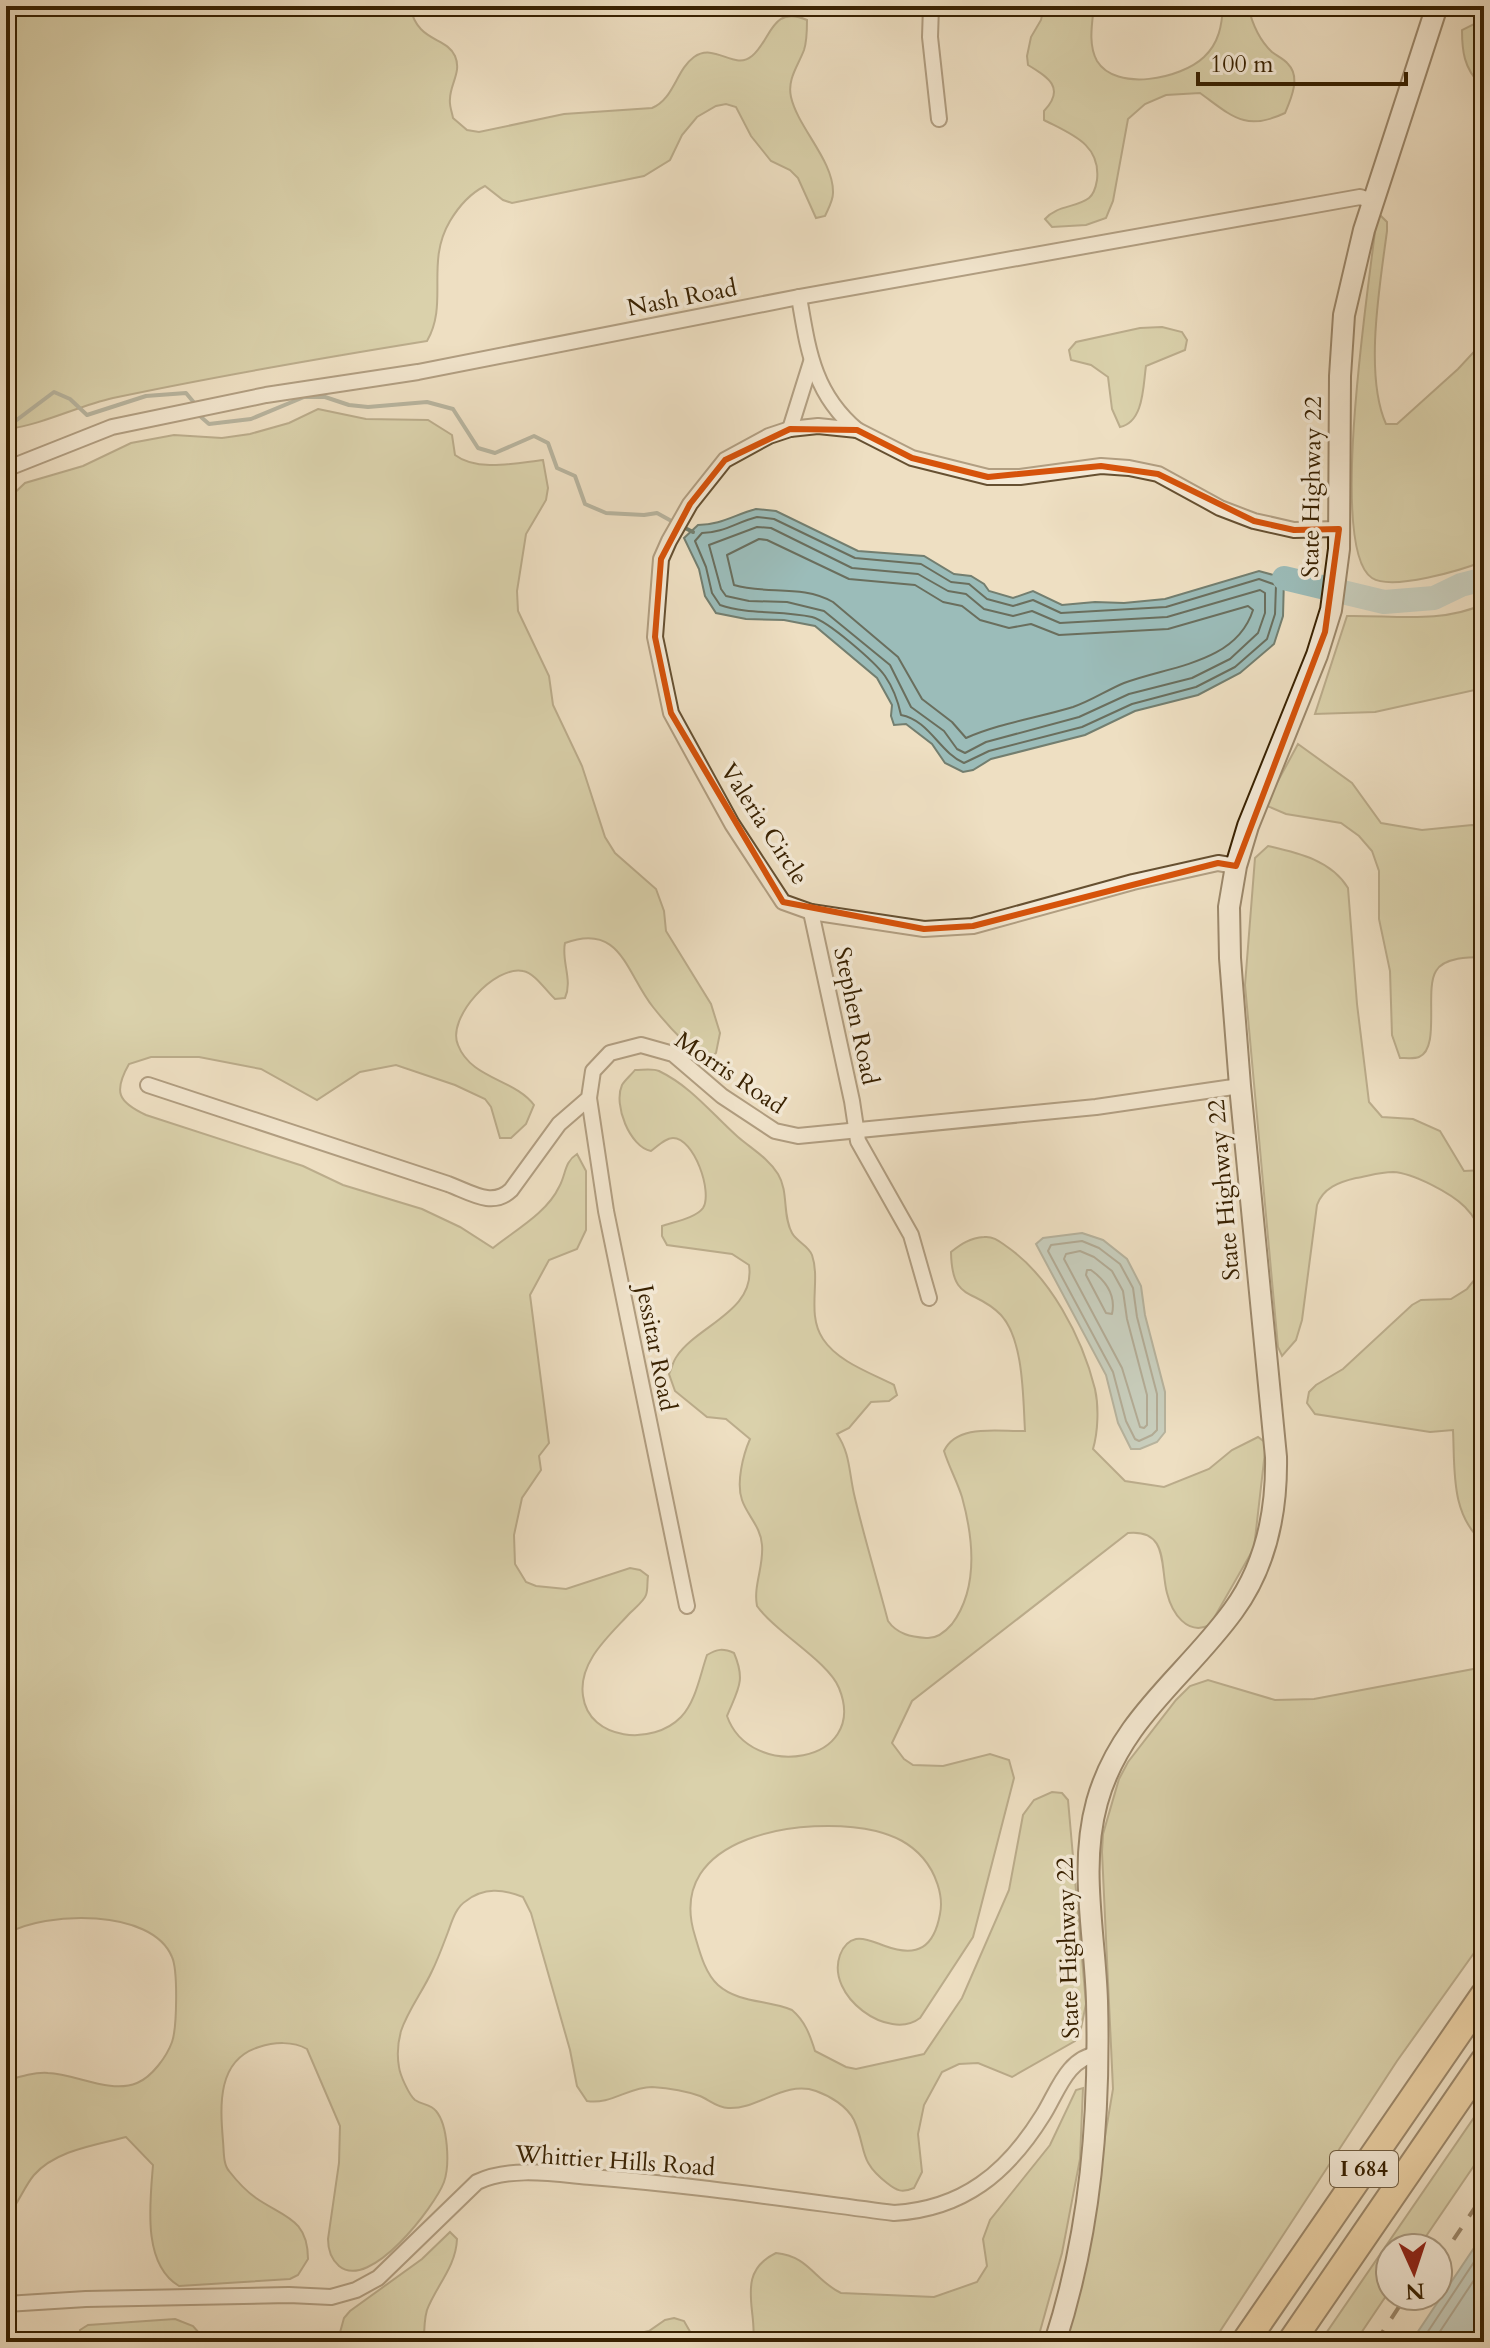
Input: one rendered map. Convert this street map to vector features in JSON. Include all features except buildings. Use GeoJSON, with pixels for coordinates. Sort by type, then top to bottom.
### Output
{"type":"FeatureCollection","features":[{"type":"Feature","properties":{"kind":"highway","name":"I 684"},"geometry":{"type":"LineString","coordinates":[[1245,2342],[1484,1995]]}},
{"type":"Feature","properties":{"kind":"highway","name":"I 684"},"geometry":{"type":"LineString","coordinates":[[1291,2342],[1484,2061]]}},
{"type":"Feature","properties":{"kind":"main road","name":"State Highway 22"},"geometry":{"type":"LineString","coordinates":[[1055,2342],[1074,2278],[1089,2199],[1096,2122],[1098,2054],[1089,1878],[1092,1827],[1101,1791],[1114,1757],[1141,1715],[1217,1631],[1247,1589],[1263,1552],[1274,1506],[1277,1480],[1274,1425],[1228,932],[1236,866],[1248,826],[1317,655],[1331,610],[1338,571],[1340,376],[1349,287],[1373,201],[1437,6]]}},
{"type":"Feature","properties":{"kind":"street"},"geometry":{"type":"LineString","coordinates":[[931,6],[930,37],[939,119]]}},
{"type":"Feature","properties":{"kind":"street","name":"Nash Road"},"geometry":{"type":"LineString","coordinates":[[6,469],[112,427],[266,395],[446,367],[799,297],[1258,214],[1360,197],[1373,201]]}},
{"type":"Feature","properties":{"kind":"street","name":"Valeria Circle"},"geometry":{"type":"LineString","coordinates":[[799,297],[811,362],[826,393],[857,430],[912,458],[988,477],[1020,477],[1101,466],[1129,468],[1158,474],[1220,508],[1254,521],[1294,530],[1339,529]]}},
{"type":"Feature","properties":{"kind":"street","name":"Valeria Circle"},"geometry":{"type":"LineString","coordinates":[[790,429],[811,362]]}},
{"type":"Feature","properties":{"kind":"street","name":"Valeria Circle"},"geometry":{"type":"LineString","coordinates":[[857,430],[818,426],[790,429],[769,436],[725,460],[690,504],[661,559],[655,637],[671,713],[732,824],[783,902],[811,912],[924,929],[973,926],[1204,866],[1218,863],[1236,866]]}},
{"type":"Feature","properties":{"kind":"street","name":"Stephen Road"},"geometry":{"type":"LineString","coordinates":[[811,912],[858,1129],[858,1141],[911,1235],[929,1298]]}},
{"type":"Feature","properties":{"kind":"street","name":"Morris Road"},"geometry":{"type":"LineString","coordinates":[[148,1085],[490,1200],[504,1197],[511,1190],[559,1124],[589,1098],[593,1071],[610,1053],[641,1045],[673,1054],[722,1096],[775,1131],[798,1136],[1096,1107],[1240,1086]]}},
{"type":"Feature","properties":{"kind":"street","name":"Jessitar Road"},"geometry":{"type":"LineString","coordinates":[[589,1098],[606,1211],[687,1606]]}},
{"type":"Feature","properties":{"kind":"street","name":"Whittier Hills Road"},"geometry":{"type":"LineString","coordinates":[[6,2304],[118,2298],[331,2297],[356,2290],[378,2278],[477,2182],[490,2176],[535,2173],[651,2182],[894,2213],[918,2212],[949,2203],[987,2182],[1025,2141],[1071,2068],[1087,2055],[1098,2054]]}},
{"type":"Feature","properties":{"kind":"highlighted area"},"geometry":{"type":"Polygon","coordinates":[[[790,429],[857,430],[912,458],[988,477],[1101,466],[1158,474],[1254,521],[1294,530],[1339,529],[1325,632],[1236,866],[1218,863],[973,926],[924,929],[783,902],[671,713],[655,637],[661,559],[690,504],[725,460],[790,429]]]}},
{"type":"Feature","properties":{"kind":"green space"},"geometry":{"type":"Polygon","coordinates":[[[6,6],[410,6],[419,27],[455,56],[457,67],[450,101],[453,118],[467,130],[479,132],[564,114],[652,108],[665,98],[694,57],[709,53],[745,60],[758,49],[779,20],[795,16],[807,20],[807,31],[804,50],[792,78],[791,97],[828,169],[832,199],[825,216],[816,218],[798,178],[790,170],[771,161],[751,136],[736,107],[726,104],[716,106],[697,117],[682,135],[670,160],[644,176],[512,203],[485,186],[474,193],[457,210],[443,237],[439,252],[436,312],[427,341],[113,398],[8,429],[6,6]]]}},
{"type":"Feature","properties":{"kind":"green space"},"geometry":{"type":"Polygon","coordinates":[[[1044,6],[1094,6],[1092,41],[1097,61],[1106,71],[1118,77],[1149,79],[1194,65],[1209,52],[1216,40],[1223,6],[1248,6],[1263,42],[1292,69],[1294,88],[1290,101],[1285,113],[1259,121],[1240,119],[1200,93],[1166,95],[1145,104],[1128,119],[1113,201],[1106,218],[1086,225],[1052,227],[1045,219],[1050,214],[1091,196],[1097,182],[1097,168],[1094,157],[1082,142],[1044,120],[1044,111],[1054,96],[1054,90],[1048,79],[1028,65],[1027,56],[1044,6]]]}},
{"type":"Feature","properties":{"kind":"green space"},"geometry":{"type":"Polygon","coordinates":[[[1484,19],[1484,83],[1480,84],[1470,72],[1465,59],[1462,30],[1484,19]]]}},
{"type":"Feature","properties":{"kind":"green space"},"geometry":{"type":"Polygon","coordinates":[[[1380,215],[1387,222],[1387,231],[1375,355],[1379,404],[1386,424],[1397,424],[1484,341],[1484,561],[1444,574],[1395,582],[1372,578],[1359,557],[1353,518],[1352,468],[1360,352],[1376,223],[1380,215]]]}},
{"type":"Feature","properties":{"kind":"green space"},"geometry":{"type":"Polygon","coordinates":[[[1162,327],[1182,332],[1187,340],[1185,350],[1146,366],[1138,411],[1128,424],[1120,427],[1112,409],[1108,377],[1091,365],[1071,360],[1069,350],[1076,342],[1140,328],[1162,327]]]}},
{"type":"Feature","properties":{"kind":"green space"},"geometry":{"type":"Polygon","coordinates":[[[318,409],[366,419],[428,420],[452,435],[455,455],[474,463],[497,465],[543,460],[548,488],[546,500],[526,534],[517,591],[518,611],[549,676],[553,705],[582,766],[605,837],[615,853],[656,889],[664,911],[666,931],[711,1004],[720,1033],[716,1053],[706,1060],[692,1048],[653,1007],[620,954],[599,939],[584,938],[565,943],[568,984],[565,998],[555,999],[527,972],[512,971],[487,985],[466,1008],[459,1021],[456,1034],[464,1056],[483,1072],[526,1096],[534,1105],[526,1124],[511,1138],[500,1138],[491,1107],[485,1099],[396,1065],[360,1072],[317,1100],[261,1069],[199,1057],[151,1057],[129,1064],[121,1082],[121,1095],[129,1105],[146,1115],[303,1166],[343,1185],[422,1209],[460,1227],[493,1248],[547,1205],[570,1161],[577,1154],[586,1171],[586,1230],[577,1249],[549,1260],[530,1295],[549,1443],[539,1456],[541,1470],[522,1498],[514,1535],[515,1564],[526,1582],[566,1589],[630,1568],[648,1576],[645,1597],[597,1650],[585,1672],[583,1696],[588,1711],[597,1722],[609,1730],[639,1735],[669,1726],[681,1717],[690,1703],[707,1655],[720,1650],[734,1653],[740,1671],[737,1692],[727,1716],[740,1737],[759,1750],[781,1756],[803,1755],[823,1748],[838,1734],[844,1714],[839,1688],[833,1678],[757,1606],[762,1545],[759,1532],[742,1500],[740,1486],[750,1439],[726,1419],[707,1417],[675,1391],[669,1374],[686,1345],[724,1316],[744,1294],[749,1281],[749,1265],[732,1254],[667,1245],[662,1236],[662,1226],[690,1217],[703,1208],[703,1179],[694,1156],[681,1140],[667,1139],[651,1151],[643,1148],[630,1134],[622,1114],[620,1093],[622,1085],[635,1070],[656,1070],[671,1077],[774,1168],[783,1188],[792,1233],[812,1255],[815,1319],[823,1339],[846,1360],[894,1385],[897,1395],[889,1401],[871,1402],[849,1428],[837,1434],[847,1456],[888,1621],[900,1632],[926,1638],[940,1634],[952,1624],[961,1610],[970,1579],[969,1529],[962,1497],[944,1451],[950,1442],[969,1433],[1025,1431],[1021,1370],[1009,1326],[991,1306],[966,1292],[955,1280],[951,1252],[966,1242],[984,1237],[998,1241],[1037,1274],[1062,1309],[1082,1349],[1095,1389],[1097,1419],[1093,1449],[1125,1481],[1164,1487],[1209,1469],[1232,1450],[1258,1437],[1266,1443],[1254,1548],[1210,1625],[1194,1627],[1182,1621],[1169,1601],[1157,1543],[1141,1533],[1128,1533],[912,1701],[892,1743],[904,1759],[913,1765],[943,1766],[990,1754],[1009,1760],[1014,1778],[973,1937],[920,2018],[907,2024],[892,2024],[863,2011],[842,1986],[838,1970],[842,1949],[853,1940],[867,1940],[907,1951],[923,1947],[934,1935],[941,1907],[938,1884],[927,1864],[907,1844],[876,1831],[847,1827],[814,1826],[780,1830],[748,1839],[720,1854],[700,1874],[691,1902],[695,1936],[713,1980],[735,1995],[792,2010],[806,2029],[815,2051],[856,2069],[924,2054],[962,1998],[1009,1890],[1023,1815],[1034,1800],[1052,1792],[1062,1793],[1068,1800],[1086,2004],[1080,2033],[1075,2041],[1012,2077],[978,2063],[959,2064],[942,2072],[924,2105],[918,2134],[922,2172],[914,2188],[897,2189],[878,2175],[867,2161],[851,2115],[838,2102],[816,2091],[793,2089],[750,2105],[728,2108],[694,2094],[652,2087],[595,2102],[587,2101],[577,2086],[570,2050],[531,1913],[523,1897],[508,1892],[487,1891],[473,1896],[457,1911],[400,2035],[398,2058],[403,2080],[415,2100],[436,2111],[447,2145],[444,2182],[415,2226],[400,2243],[367,2267],[352,2271],[336,2263],[330,2254],[328,2239],[339,2163],[340,2126],[307,2049],[290,2044],[265,2045],[245,2053],[228,2073],[222,2099],[225,2161],[229,2171],[249,2192],[299,2227],[307,2245],[308,2259],[298,2275],[290,2279],[179,2286],[167,2276],[154,2248],[150,2214],[153,2165],[126,2137],[53,2160],[34,2175],[6,2217],[6,2081],[43,2073],[104,2085],[137,2083],[153,2071],[170,2048],[176,1999],[172,1957],[161,1941],[143,1930],[121,1922],[70,1918],[24,1926],[6,1934],[6,501],[25,483],[83,466],[131,443],[174,435],[222,438],[250,434],[289,423],[318,409]]]}},
{"type":"Feature","properties":{"kind":"green space"},"geometry":{"type":"Polygon","coordinates":[[[1484,604],[1484,688],[1375,712],[1315,714],[1347,616],[1433,616],[1484,604]]]}},
{"type":"Feature","properties":{"kind":"green space"},"geometry":{"type":"Polygon","coordinates":[[[1298,744],[1352,783],[1381,823],[1422,830],[1472,825],[1484,827],[1484,957],[1451,960],[1436,971],[1431,991],[1429,1042],[1426,1052],[1419,1057],[1400,1058],[1392,1035],[1390,971],[1379,919],[1379,871],[1372,851],[1359,836],[1341,823],[1286,814],[1265,805],[1298,744]]]}},
{"type":"Feature","properties":{"kind":"green space"},"geometry":{"type":"Polygon","coordinates":[[[1268,846],[1323,864],[1348,888],[1369,1102],[1382,1117],[1413,1119],[1440,1131],[1464,1171],[1484,1170],[1484,1239],[1474,1218],[1459,1202],[1411,1176],[1379,1173],[1327,1190],[1317,1205],[1302,1320],[1296,1340],[1282,1356],[1278,1347],[1245,985],[1255,858],[1268,846]]]}},
{"type":"Feature","properties":{"kind":"green space"},"geometry":{"type":"Polygon","coordinates":[[[1484,1247],[1484,1543],[1465,1519],[1456,1491],[1453,1430],[1430,1432],[1315,1414],[1307,1403],[1309,1392],[1316,1385],[1343,1369],[1412,1305],[1421,1300],[1451,1299],[1467,1289],[1480,1273],[1484,1247]]]}},
{"type":"Feature","properties":{"kind":"green space"},"geometry":{"type":"Polygon","coordinates":[[[1484,1667],[1484,1939],[1397,2061],[1213,2342],[1066,2342],[1077,2302],[1113,2089],[1102,1852],[1103,1834],[1119,1779],[1128,1762],[1176,1700],[1190,1686],[1208,1680],[1275,1700],[1314,1699],[1484,1667]]]}},
{"type":"Feature","properties":{"kind":"green space"},"geometry":{"type":"Polygon","coordinates":[[[1083,2088],[1080,2159],[1062,2253],[1037,2342],[753,2342],[752,2282],[755,2271],[763,2261],[776,2253],[796,2259],[841,2293],[934,2297],[977,2282],[987,2266],[983,2239],[990,2220],[1050,2145],[1076,2090],[1083,2088]]]}},
{"type":"Feature","properties":{"kind":"green space"},"geometry":{"type":"Polygon","coordinates":[[[1484,2103],[1484,2151],[1429,2232],[1395,2232],[1484,2103]]]}},
{"type":"Feature","properties":{"kind":"green space"},"geometry":{"type":"Polygon","coordinates":[[[450,2232],[457,2239],[456,2249],[427,2310],[424,2342],[343,2342],[339,2336],[344,2318],[350,2311],[422,2259],[450,2232]]]}},
{"type":"Feature","properties":{"kind":"green space"},"geometry":{"type":"Polygon","coordinates":[[[1374,2263],[1375,2312],[1355,2342],[1320,2342],[1374,2263]]]}},
{"type":"Feature","properties":{"kind":"green space"},"geometry":{"type":"Polygon","coordinates":[[[674,2318],[684,2321],[696,2342],[597,2342],[649,2331],[674,2318]]]}},
{"type":"Feature","properties":{"kind":"green space"},"geometry":{"type":"Polygon","coordinates":[[[175,2319],[193,2326],[207,2342],[81,2342],[79,2339],[80,2330],[88,2325],[175,2319]]]}},
{"type":"Feature","properties":{"kind":"water"},"geometry":{"type":"Polygon","coordinates":[[[756,509],[776,511],[858,551],[924,556],[954,574],[971,576],[989,591],[1013,598],[1033,591],[1062,605],[1165,599],[1259,571],[1284,578],[1283,616],[1274,644],[1240,673],[1198,695],[1135,711],[1085,735],[991,759],[963,772],[945,763],[932,744],[906,724],[894,725],[892,705],[877,678],[815,626],[716,613],[705,596],[699,569],[684,538],[698,525],[721,522],[756,509]]]}},
{"type":"Feature","properties":{"kind":"water"},"geometry":{"type":"Polygon","coordinates":[[[1082,1233],[1103,1240],[1127,1259],[1141,1286],[1145,1315],[1165,1392],[1165,1432],[1157,1442],[1140,1449],[1131,1449],[1118,1423],[1106,1375],[1036,1244],[1043,1238],[1082,1233]]]}},
{"type":"Feature","properties":{"kind":"water"},"geometry":{"type":"Polygon","coordinates":[[[1484,2233],[1484,2342],[1411,2342],[1431,2312],[1454,2312],[1454,2278],[1484,2233]]]}},
{"type":"Feature","properties":{"kind":"waterway"},"geometry":{"type":"LineString","coordinates":[[6,428],[54,392],[70,399],[87,415],[146,396],[186,393],[196,405]]}},
{"type":"Feature","properties":{"kind":"waterway"},"geometry":{"type":"LineString","coordinates":[[201,417],[209,424],[251,419],[304,397],[325,397],[368,407],[427,402],[453,409],[478,448],[495,453],[534,436],[548,443],[557,468],[575,476],[585,504],[606,513],[657,513],[675,523]]}},
{"type":"Feature","properties":{"kind":"waterway"},"geometry":{"type":"LineString","coordinates":[[683,527],[693,532]]}},
{"type":"Feature","properties":{"kind":"waterway"},"geometry":{"type":"LineString","coordinates":[[1284,578],[1384,602],[1434,598],[1461,585],[1484,579]]}},
{"type":"Feature","properties":{"kind":"railway"},"geometry":{"type":"LineString","coordinates":[[1454,2239],[1484,2194]]}},
{"type":"Feature","properties":{"kind":"railway"},"geometry":{"type":"LineString","coordinates":[[1376,2342],[1396,2312]]}}]}
